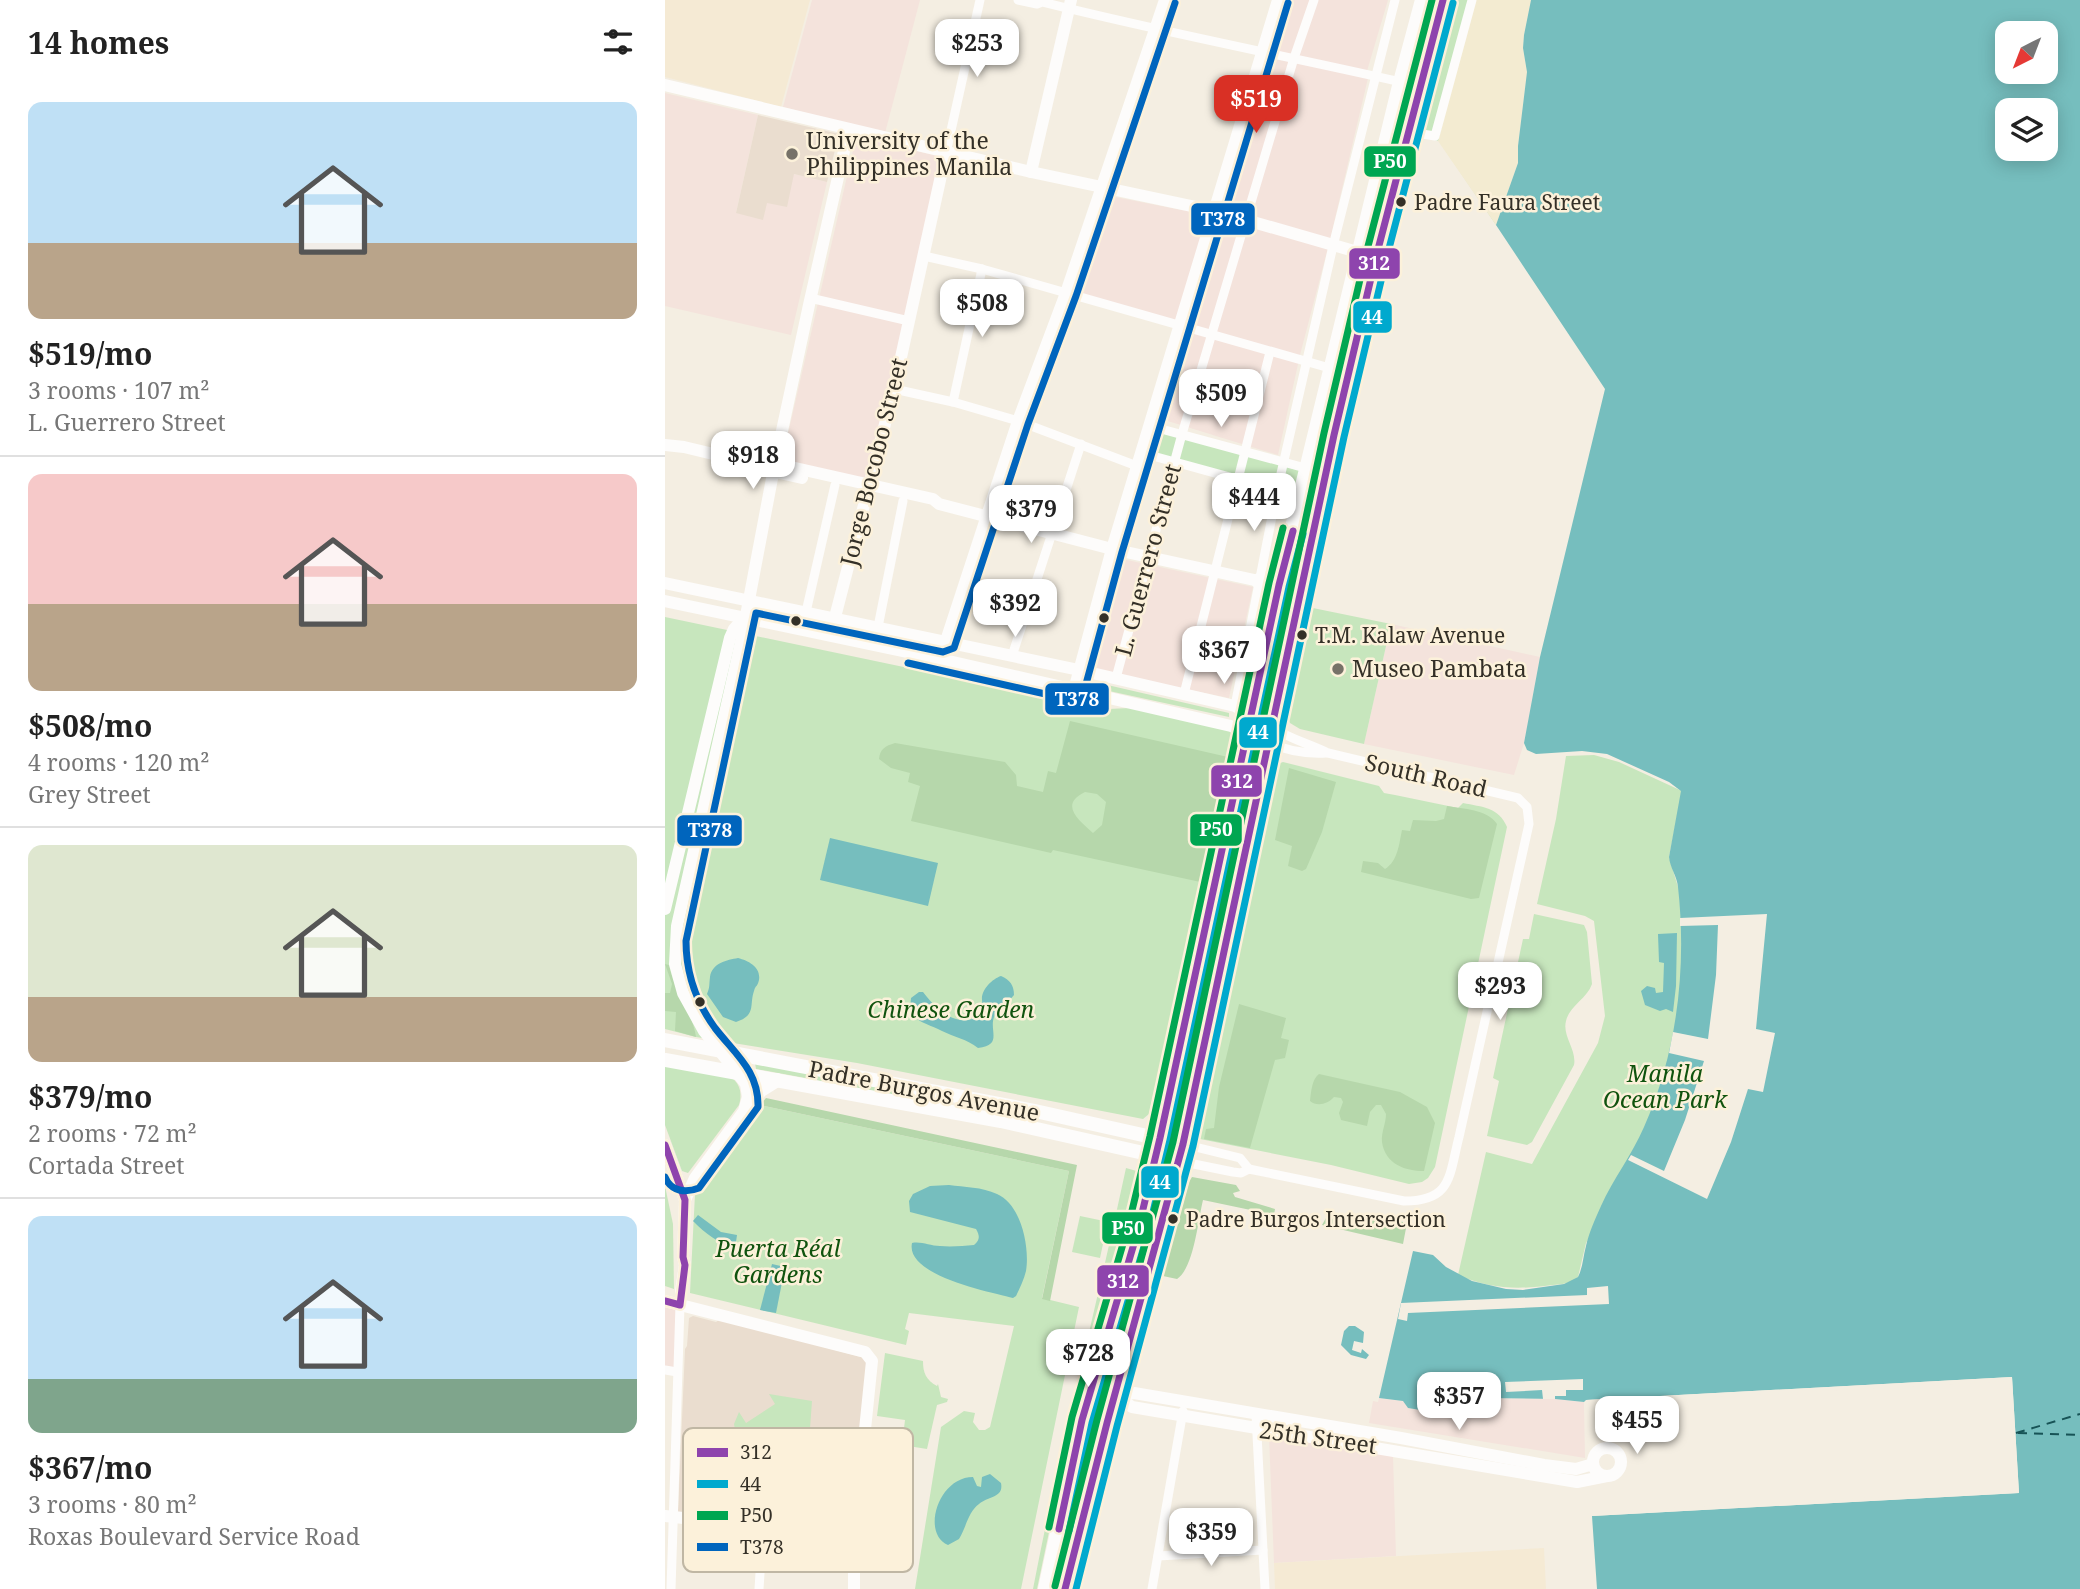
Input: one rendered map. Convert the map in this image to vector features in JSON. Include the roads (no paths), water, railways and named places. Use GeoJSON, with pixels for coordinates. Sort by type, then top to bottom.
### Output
{"type":"FeatureCollection","features":[{"type":"Feature","properties":{"kind":"highway"},"geometry":{"type":"LineString","coordinates":[[1046,1589],[1081,1420],[1118,1299],[1156,1156],[1279,585],[1423,0]]}},
{"type":"Feature","properties":{"kind":"highway"},"geometry":{"type":"LineString","coordinates":[[1065,1589],[1179,1161],[1283,682],[1308,553],[1376,257],[1443,0]]}},
{"type":"Feature","properties":{"kind":"highway"},"geometry":{"type":"LineString","coordinates":[[1259,581],[1279,585],[1294,577],[1308,553]]}},
{"type":"Feature","properties":{"kind":"highway"},"geometry":{"type":"LineString","coordinates":[[1279,585],[1286,601],[1283,682]]}},
{"type":"Feature","properties":{"kind":"highway"},"geometry":{"type":"LineString","coordinates":[[1219,867],[1241,872]]}},
{"type":"Feature","properties":{"kind":"highway"},"geometry":{"type":"LineString","coordinates":[[1188,1009],[1211,1014]]}},
{"type":"Feature","properties":{"kind":"main road","name":"Padre Burgos Avenue"},"geometry":{"type":"LineString","coordinates":[[665,1040],[1090,1123],[1183,1144]]}},
{"type":"Feature","properties":{"kind":"main road","name":"Padre Burgos Avenue"},"geometry":{"type":"LineString","coordinates":[[665,1060],[1001,1121],[1179,1161]]}},
{"type":"Feature","properties":{"kind":"main road"},"geometry":{"type":"LineString","coordinates":[[748,1105],[761,1090],[777,1080]]}},
{"type":"Feature","properties":{"kind":"main road"},"geometry":{"type":"LineString","coordinates":[[909,1104],[912,1088]]}},
{"type":"Feature","properties":{"kind":"main road"},"geometry":{"type":"LineString","coordinates":[[1087,1140],[1090,1123]]}},
{"type":"Feature","properties":{"kind":"street","name":"Jorge Bocobo Street"},"geometry":{"type":"LineString","coordinates":[[830,636],[894,388],[979,0]]}},
{"type":"Feature","properties":{"kind":"street"},"geometry":{"type":"LineString","coordinates":[[1018,0],[1037,4],[1041,1],[1070,4],[1155,30],[1401,82]]}},
{"type":"Feature","properties":{"kind":"street"},"geometry":{"type":"LineString","coordinates":[[940,659],[1018,421],[1066,293],[1165,0]]}},
{"type":"Feature","properties":{"kind":"street"},"geometry":{"type":"LineString","coordinates":[[1074,690],[1112,548],[1278,0]]}},
{"type":"Feature","properties":{"kind":"street","name":"L. Guerrero Street"},"geometry":{"type":"LineString","coordinates":[[1116,678],[1182,435],[1294,58],[1314,0]]}},
{"type":"Feature","properties":{"kind":"street"},"geometry":{"type":"LineString","coordinates":[[1235,706],[1277,491],[1333,246],[1395,0]]}},
{"type":"Feature","properties":{"kind":"street"},"geometry":{"type":"LineString","coordinates":[[1422,134],[1435,136],[1472,0]]}},
{"type":"Feature","properties":{"kind":"street"},"geometry":{"type":"LineString","coordinates":[[1031,173],[1070,4]]}},
{"type":"Feature","properties":{"kind":"street"},"geometry":{"type":"LineString","coordinates":[[665,85],[1031,173],[1215,211],[1361,253]]}},
{"type":"Feature","properties":{"kind":"street"},"geometry":{"type":"LineString","coordinates":[[665,909],[744,618],[810,298],[849,129]]}},
{"type":"Feature","properties":{"kind":"street"},"geometry":{"type":"LineString","coordinates":[[924,256],[1066,293],[1333,369]]}},
{"type":"Feature","properties":{"kind":"street"},"geometry":{"type":"LineString","coordinates":[[953,402],[982,270]]}},
{"type":"Feature","properties":{"kind":"street"},"geometry":{"type":"LineString","coordinates":[[810,298],[909,321]]}},
{"type":"Feature","properties":{"kind":"street"},"geometry":{"type":"LineString","coordinates":[[1184,694],[1270,352]]}},
{"type":"Feature","properties":{"kind":"street"},"geometry":{"type":"LineString","coordinates":[[894,388],[1018,421],[1080,444],[1140,460],[1175,463],[1302,497]]}},
{"type":"Feature","properties":{"kind":"street"},"geometry":{"type":"LineString","coordinates":[[1150,426],[1309,469]]}},
{"type":"Feature","properties":{"kind":"street"},"geometry":{"type":"LineString","coordinates":[[665,439],[684,447]]}},
{"type":"Feature","properties":{"kind":"street"},"geometry":{"type":"LineString","coordinates":[[1012,656],[1080,444]]}},
{"type":"Feature","properties":{"kind":"street"},"geometry":{"type":"LineString","coordinates":[[665,445],[774,468],[780,473],[803,474],[868,489],[931,507],[939,504]]}},
{"type":"Feature","properties":{"kind":"street"},"geometry":{"type":"LineString","coordinates":[[803,474],[835,485],[933,499],[939,504],[1051,533],[1259,581]]}},
{"type":"Feature","properties":{"kind":"street"},"geometry":{"type":"LineString","coordinates":[[806,612],[835,485]]}},
{"type":"Feature","properties":{"kind":"street"},"geometry":{"type":"LineString","coordinates":[[878,627],[904,501]]}},
{"type":"Feature","properties":{"kind":"street"},"geometry":{"type":"LineString","coordinates":[[665,583],[1079,670],[1235,706],[1251,714],[1271,735]]}},
{"type":"Feature","properties":{"kind":"street"},"geometry":{"type":"LineString","coordinates":[[665,601],[940,659],[1248,732],[1271,735]]}},
{"type":"Feature","properties":{"kind":"street"},"geometry":{"type":"LineString","coordinates":[[716,611],[736,640]]}},
{"type":"Feature","properties":{"kind":"street"},"geometry":{"type":"LineString","coordinates":[[671,1589],[669,1516],[677,1371],[679,1265],[683,1257],[685,1200],[695,1178],[748,1105],[747,1088],[739,1073],[690,1008],[677,978],[674,951],[679,914],[736,640],[765,623]]}},
{"type":"Feature","properties":{"kind":"street","name":"South Road"},"geometry":{"type":"LineString","coordinates":[[1271,735],[1284,750],[1311,754],[1328,753]]}},
{"type":"Feature","properties":{"kind":"street","name":"South Road"},"geometry":{"type":"LineString","coordinates":[[1249,1169],[1404,1201],[1418,1201],[1437,1195],[1448,1177],[1459,1137],[1529,824],[1524,802],[1507,795],[1328,753],[1286,736],[1271,735]]}},
{"type":"Feature","properties":{"kind":"street"},"geometry":{"type":"LineString","coordinates":[[665,1144],[685,1200]]}},
{"type":"Feature","properties":{"kind":"street"},"geometry":{"type":"LineString","coordinates":[[1179,1161],[1241,1173],[1249,1169],[1240,1158],[1183,1144]]}},
{"type":"Feature","properties":{"kind":"street"},"geometry":{"type":"LineString","coordinates":[[676,1177],[687,1181],[695,1178]]}},
{"type":"Feature","properties":{"kind":"street"},"geometry":{"type":"LineString","coordinates":[[665,1301],[680,1293],[865,1352],[872,1361],[865,1428]]}},
{"type":"Feature","properties":{"kind":"street"},"geometry":{"type":"LineString","coordinates":[[1115,1396],[1109,1391],[1104,1379],[1119,1318],[1118,1299]]}},
{"type":"Feature","properties":{"kind":"street"},"geometry":{"type":"LineString","coordinates":[[665,1370],[677,1371]]}},
{"type":"Feature","properties":{"kind":"street","name":"25th Street"},"geometry":{"type":"LineString","coordinates":[[1115,1396],[1132,1407],[1182,1418],[1257,1429],[1353,1436],[1576,1469],[1593,1464],[1593,1458],[1599,1450],[1605,1448],[1615,1450],[1620,1458],[1620,1467],[1614,1474],[1577,1482],[1353,1436],[1256,1415],[1134,1393],[1115,1396]]}},
{"type":"Feature","properties":{"kind":"street"},"geometry":{"type":"LineString","coordinates":[[1081,1420],[1101,1400],[1115,1396]]}},
{"type":"Feature","properties":{"kind":"street"},"geometry":{"type":"LineString","coordinates":[[1152,1589],[1185,1403]]}},
{"type":"Feature","properties":{"kind":"street"},"geometry":{"type":"LineString","coordinates":[[1256,1415],[1265,1589]]}},
{"type":"Feature","properties":{"kind":"street"},"geometry":{"type":"LineString","coordinates":[[1593,1464],[1599,1474],[1607,1475]]}},
{"type":"Feature","properties":{"kind":"street"},"geometry":{"type":"LineString","coordinates":[[1158,1556],[1263,1550]]}},
{"type":"Feature","properties":{"kind":"water"},"geometry":{"type":"Polygon","coordinates":[[[1531,0],[2080,0],[2080,1589],[1597,1589],[1592,1516],[2019,1493],[2012,1377],[1584,1402],[1484,1398],[1475,1412],[1464,1417],[1408,1408],[1403,1401],[1379,1398],[1413,1251],[1433,1255],[1446,1267],[1472,1281],[1506,1289],[1523,1290],[1564,1284],[1578,1277],[1597,1216],[1639,1137],[1655,1099],[1665,1070],[1677,1010],[1680,918],[1677,883],[1669,857],[1681,791],[1669,782],[1607,754],[1582,751],[1536,754],[1527,750],[1524,743],[1540,657],[1605,389],[1496,225],[1518,163],[1527,72],[1523,48],[1531,0]]]}},
{"type":"Feature","properties":{"kind":"water"},"geometry":{"type":"Polygon","coordinates":[[[830,838],[938,863],[928,906],[820,880],[830,838]]]}},
{"type":"Feature","properties":{"kind":"water"},"geometry":{"type":"Polygon","coordinates":[[[1677,933],[1673,1012],[1666,1009],[1660,1011],[1645,1005],[1641,991],[1647,986],[1655,988],[1656,993],[1663,992],[1664,963],[1659,962],[1658,934],[1677,933]]]}},
{"type":"Feature","properties":{"kind":"water"},"geometry":{"type":"Polygon","coordinates":[[[738,958],[756,968],[759,980],[750,1013],[736,1022],[723,1017],[707,994],[714,968],[725,961],[738,958]]]}},
{"type":"Feature","properties":{"kind":"water"},"geometry":{"type":"Polygon","coordinates":[[[1001,976],[1011,983],[1014,995],[994,1017],[993,1041],[986,1046],[978,1048],[924,1023],[912,1012],[911,998],[923,992],[935,1006],[950,1017],[958,1020],[974,1018],[983,1013],[982,996],[985,989],[1001,976]]]}},
{"type":"Feature","properties":{"kind":"water"},"geometry":{"type":"Polygon","coordinates":[[[949,1185],[997,1194],[1005,1199],[1018,1216],[1025,1239],[1027,1261],[1023,1280],[1013,1298],[952,1281],[922,1265],[913,1255],[912,1243],[957,1246],[974,1245],[978,1240],[976,1229],[910,1212],[909,1201],[913,1194],[930,1186],[949,1185]]]}},
{"type":"Feature","properties":{"kind":"water"},"geometry":{"type":"Polygon","coordinates":[[[698,1215],[721,1232],[737,1235],[735,1249],[698,1226],[693,1221],[698,1215]]]}},
{"type":"Feature","properties":{"kind":"water"},"geometry":{"type":"Polygon","coordinates":[[[772,1264],[785,1267],[776,1313],[760,1310],[772,1264]]]}},
{"type":"Feature","properties":{"kind":"water"},"geometry":{"type":"Polygon","coordinates":[[[1349,1326],[1355,1326],[1364,1332],[1363,1343],[1354,1341],[1352,1350],[1361,1353],[1362,1349],[1369,1355],[1366,1359],[1351,1355],[1341,1345],[1344,1331],[1349,1326]]]}},
{"type":"Feature","properties":{"kind":"water"},"geometry":{"type":"Polygon","coordinates":[[[990,1474],[1001,1483],[1000,1491],[975,1507],[959,1539],[948,1545],[940,1539],[936,1530],[937,1507],[943,1496],[961,1479],[973,1477],[977,1486],[981,1487],[982,1477],[990,1474]]]}},
{"type":"Feature","properties":{"kind":"place","name":"University of the Philippines Manila"},"geometry":{"type":"Point","coordinates":[792,154]}},
{"type":"Feature","properties":{"kind":"place","name":"Padre Faura Street"},"geometry":{"type":"Point","coordinates":[1401,202]}},
{"type":"Feature","properties":{"kind":"place","name":"T.M. Kalaw Avenue"},"geometry":{"type":"Point","coordinates":[1302,635]}},
{"type":"Feature","properties":{"kind":"place","name":"Museo Pambata"},"geometry":{"type":"Point","coordinates":[1338,669]}},
{"type":"Feature","properties":{"kind":"place","name":"Padre Burgos Intersection"},"geometry":{"type":"Point","coordinates":[1173,1219]}},
{"type":"Feature","properties":{"kind":"park label","name":"Chinese Garden"},"geometry":{"type":"Point","coordinates":[951,1010]}},
{"type":"Feature","properties":{"kind":"park label","name":"Manila Ocean Park"},"geometry":{"type":"Point","coordinates":[1665,1087]}},
{"type":"Feature","properties":{"kind":"park label","name":"Puerta Réal Gardens"},"geometry":{"type":"Point","coordinates":[778,1262]}}]}
